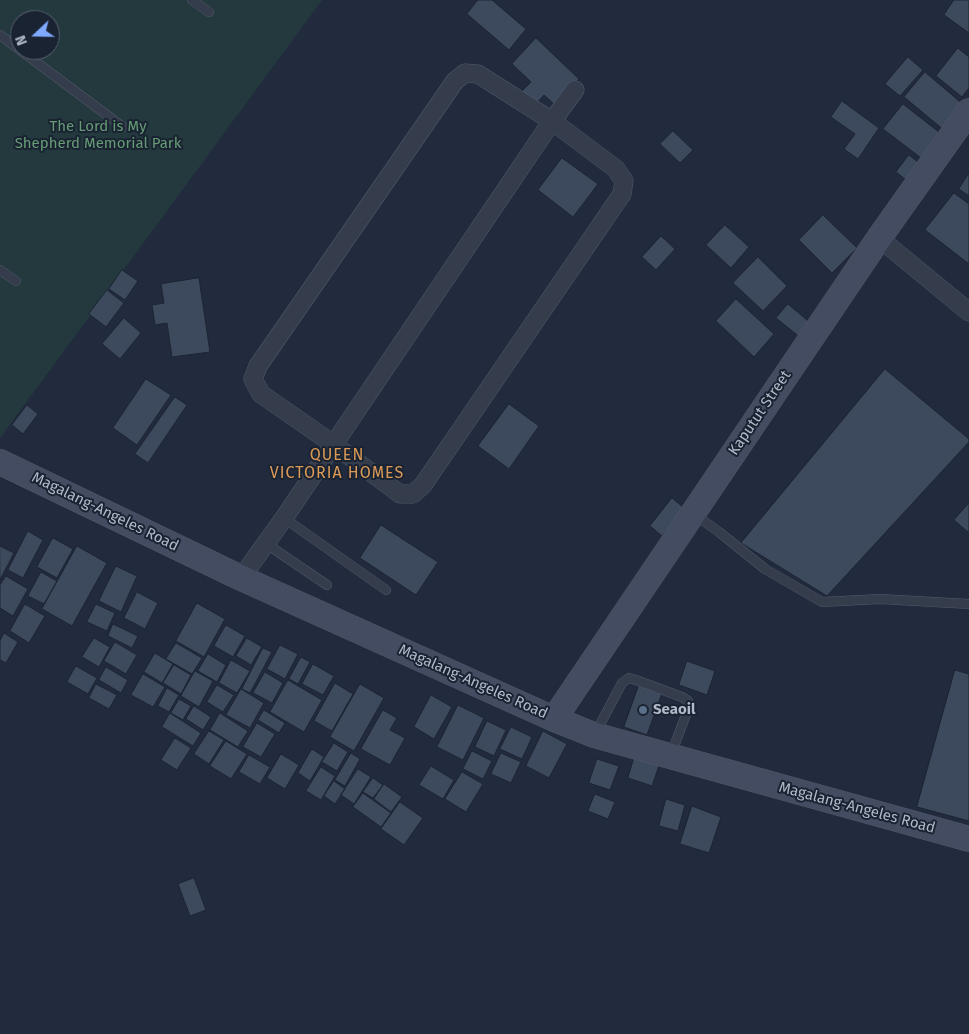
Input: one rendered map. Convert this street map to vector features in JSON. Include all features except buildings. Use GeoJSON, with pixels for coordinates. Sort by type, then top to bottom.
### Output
{"type":"FeatureCollection","features":[{"type":"Feature","properties":{"kind":"main road","name":"Kaputut Street"},"geometry":{"type":"LineString","coordinates":[[554,718],[879,238],[969,111]]}},
{"type":"Feature","properties":{"kind":"main road","name":"Magalang-Angeles Road"},"geometry":{"type":"LineString","coordinates":[[0,462],[241,578],[594,735],[969,839]]}},
{"type":"Feature","properties":{"kind":"street"},"geometry":{"type":"LineString","coordinates":[[465,73],[478,74],[552,121],[616,170],[624,181],[622,194],[423,485],[413,494],[400,494],[333,444],[260,394],[253,379],[258,366],[455,81],[465,73]]}},
{"type":"Feature","properties":{"kind":"street"},"geometry":{"type":"LineString","coordinates":[[241,578],[284,518],[552,121],[575,90]]}},
{"type":"Feature","properties":{"kind":"street"},"geometry":{"type":"LineString","coordinates":[[879,238],[969,312]]}},
{"type":"Feature","properties":{"kind":"lane"},"geometry":{"type":"LineString","coordinates":[[192,0],[208,12]]}},
{"type":"Feature","properties":{"kind":"lane"},"geometry":{"type":"LineString","coordinates":[[0,35],[123,127]]}},
{"type":"Feature","properties":{"kind":"lane"},"geometry":{"type":"LineString","coordinates":[[0,270],[16,282]]}},
{"type":"Feature","properties":{"kind":"lane"},"geometry":{"type":"LineString","coordinates":[[692,512],[766,569],[822,602],[880,599],[969,604]]}},
{"type":"Feature","properties":{"kind":"lane"},"geometry":{"type":"LineString","coordinates":[[284,518],[386,590]]}},
{"type":"Feature","properties":{"kind":"lane"},"geometry":{"type":"LineString","coordinates":[[265,543],[327,585]]}},
{"type":"Feature","properties":{"kind":"lane"},"geometry":{"type":"LineString","coordinates":[[594,735],[622,683],[629,678],[633,679],[688,701],[689,707],[670,757]]}},
{"type":"Feature","properties":{"kind":"green space","name":"The Lord is My Shepherd Memorial Park"},"geometry":{"type":"Polygon","coordinates":[[[0,0],[322,0],[0,438],[0,0]]]}},
{"type":"Feature","properties":{"kind":"place","name":"Seaoil"},"geometry":{"type":"Point","coordinates":[643,710]}},
{"type":"Feature","properties":{"kind":"district","name":"QUEEN VICTORIA HOMES"},"geometry":{"type":"Point","coordinates":[337,465]}}]}
